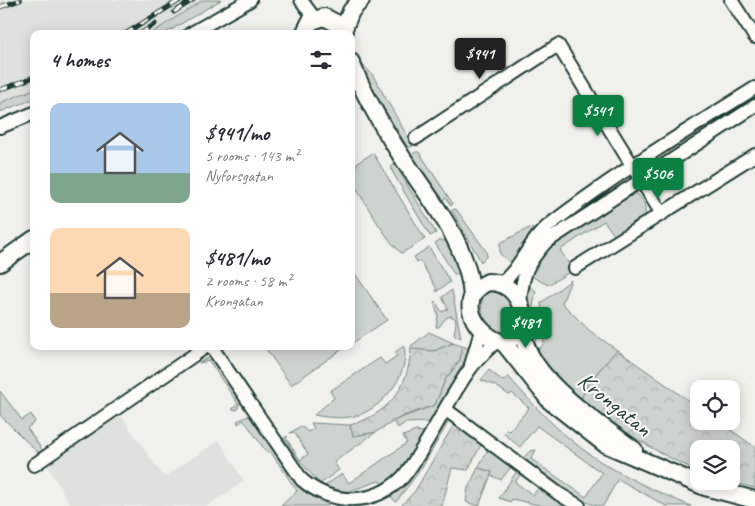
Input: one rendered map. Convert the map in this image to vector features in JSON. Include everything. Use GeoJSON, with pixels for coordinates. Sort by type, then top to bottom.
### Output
{"type":"FeatureCollection","features":[{"type":"Feature","properties":{"kind":"street"},"geometry":{"type":"LineString","coordinates":[[197,30],[250,0]]}},
{"type":"Feature","properties":{"kind":"street"},"geometry":{"type":"LineString","coordinates":[[301,0],[322,18],[338,24],[342,30]]}},
{"type":"Feature","properties":{"kind":"street"},"geometry":{"type":"LineString","coordinates":[[306,30],[310,22],[322,18],[348,0]]}},
{"type":"Feature","properties":{"kind":"street"},"geometry":{"type":"LineString","coordinates":[[345,30],[351,11],[361,0]]}},
{"type":"Feature","properties":{"kind":"street"},"geometry":{"type":"LineString","coordinates":[[731,0],[755,37]]}},
{"type":"Feature","properties":{"kind":"street"},"geometry":{"type":"LineString","coordinates":[[416,138],[558,45],[662,214]]}},
{"type":"Feature","properties":{"kind":"street"},"geometry":{"type":"LineString","coordinates":[[355,72],[364,96]]}},
{"type":"Feature","properties":{"kind":"street"},"geometry":{"type":"LineString","coordinates":[[355,86],[364,96],[456,240],[496,283],[515,294],[520,301]]}},
{"type":"Feature","properties":{"kind":"street"},"geometry":{"type":"LineString","coordinates":[[472,296],[476,288],[496,283],[515,271],[541,232],[632,167],[755,88]]}},
{"type":"Feature","properties":{"kind":"street"},"geometry":{"type":"LineString","coordinates":[[470,368],[500,342],[519,334],[523,317],[520,301],[523,275],[546,242],[640,179],[755,106]]}},
{"type":"Feature","properties":{"kind":"street"},"geometry":{"type":"LineString","coordinates":[[0,127],[30,115]]}},
{"type":"Feature","properties":{"kind":"street"},"geometry":{"type":"LineString","coordinates":[[575,268],[755,155]]}},
{"type":"Feature","properties":{"kind":"street"},"geometry":{"type":"LineString","coordinates":[[456,240],[469,273],[472,316],[481,331],[500,342]]}},
{"type":"Feature","properties":{"kind":"street"},"geometry":{"type":"LineString","coordinates":[[0,263],[30,242]]}},
{"type":"Feature","properties":{"kind":"street","name":"Krongatan"},"geometry":{"type":"LineString","coordinates":[[522,327],[524,345],[543,374],[575,406],[654,465]]}},
{"type":"Feature","properties":{"kind":"street"},"geometry":{"type":"LineString","coordinates":[[214,350],[310,490],[321,498],[346,506],[372,504],[402,478],[470,368],[481,331]]}},
{"type":"Feature","properties":{"kind":"street","name":"Krongatan"},"geometry":{"type":"LineString","coordinates":[[500,342],[550,402],[605,444],[705,487],[755,500]]}},
{"type":"Feature","properties":{"kind":"street"},"geometry":{"type":"LineString","coordinates":[[34,465],[201,350]]}},
{"type":"Feature","properties":{"kind":"street"},"geometry":{"type":"LineString","coordinates":[[445,409],[559,494],[579,506]]}},
{"type":"Feature","properties":{"kind":"shaded area"},"geometry":{"type":"Polygon","coordinates":[[[0,0],[203,0],[156,30],[30,30],[30,91],[0,103],[0,0]]]}},
{"type":"Feature","properties":{"kind":"shaded area"},"geometry":{"type":"Polygon","coordinates":[[[121,416],[164,477],[219,440],[244,481],[207,506],[71,506],[46,464],[121,416]]]}},
{"type":"Feature","properties":{"kind":"green space"},"geometry":{"type":"Polygon","coordinates":[[[203,0],[221,0],[171,30],[156,30],[203,0]]]}},
{"type":"Feature","properties":{"kind":"green space"},"geometry":{"type":"Polygon","coordinates":[[[362,64],[372,74],[413,146],[408,148],[358,66],[362,64]]]}},
{"type":"Feature","properties":{"kind":"green space"},"geometry":{"type":"Polygon","coordinates":[[[30,91],[30,101],[0,112],[0,103],[30,91]]]}},
{"type":"Feature","properties":{"kind":"green space"},"geometry":{"type":"Polygon","coordinates":[[[415,152],[419,152],[453,204],[451,206],[446,198],[443,200],[412,155],[415,152]]]}},
{"type":"Feature","properties":{"kind":"green space"},"geometry":{"type":"Polygon","coordinates":[[[373,153],[425,239],[402,253],[397,249],[383,231],[355,185],[355,168],[357,163],[373,153]]]}},
{"type":"Feature","properties":{"kind":"green space"},"geometry":{"type":"Polygon","coordinates":[[[398,163],[399,171],[436,233],[430,236],[393,173],[391,167],[398,163]]]}},
{"type":"Feature","properties":{"kind":"green space"},"geometry":{"type":"Polygon","coordinates":[[[633,192],[644,202],[645,216],[615,236],[604,221],[560,250],[573,270],[548,285],[529,275],[542,253],[560,235],[633,192]]]}},
{"type":"Feature","properties":{"kind":"green space"},"geometry":{"type":"Polygon","coordinates":[[[456,209],[486,251],[487,256],[481,262],[452,210],[456,209]]]}},
{"type":"Feature","properties":{"kind":"green space"},"geometry":{"type":"Polygon","coordinates":[[[529,228],[533,229],[529,236],[530,240],[514,266],[500,254],[500,243],[529,228]]]}},
{"type":"Feature","properties":{"kind":"green space"},"geometry":{"type":"Polygon","coordinates":[[[440,240],[448,242],[462,274],[454,274],[435,243],[440,240]]]}},
{"type":"Feature","properties":{"kind":"green space"},"geometry":{"type":"Polygon","coordinates":[[[429,247],[450,282],[436,292],[437,289],[420,261],[417,262],[414,257],[429,247]]]}},
{"type":"Feature","properties":{"kind":"green space"},"geometry":{"type":"Polygon","coordinates":[[[355,274],[387,320],[355,341],[355,274]]]}},
{"type":"Feature","properties":{"kind":"green space"},"geometry":{"type":"Polygon","coordinates":[[[571,280],[562,303],[590,331],[617,350],[589,382],[581,399],[564,388],[535,354],[544,343],[541,303],[571,280]]]}},
{"type":"Feature","properties":{"kind":"green space"},"geometry":{"type":"Polygon","coordinates":[[[525,283],[536,291],[533,306],[537,340],[531,345],[530,313],[524,289],[525,283]]]}},
{"type":"Feature","properties":{"kind":"green space"},"geometry":{"type":"Polygon","coordinates":[[[452,290],[461,338],[454,335],[455,318],[450,316],[439,327],[436,327],[438,315],[434,303],[435,301],[442,312],[448,309],[442,297],[452,290]]]}},
{"type":"Feature","properties":{"kind":"green space"},"geometry":{"type":"Polygon","coordinates":[[[491,291],[502,295],[511,305],[517,320],[511,332],[496,331],[486,322],[483,316],[482,302],[484,295],[491,291]]]}},
{"type":"Feature","properties":{"kind":"green space"},"geometry":{"type":"Polygon","coordinates":[[[429,332],[453,343],[434,351],[411,349],[411,346],[429,332]]]}},
{"type":"Feature","properties":{"kind":"green space"},"geometry":{"type":"Polygon","coordinates":[[[453,343],[462,346],[460,360],[445,380],[435,405],[403,416],[376,432],[353,436],[350,425],[376,414],[386,406],[401,387],[406,376],[411,349],[434,351],[453,343]]]}},
{"type":"Feature","properties":{"kind":"green space"},"geometry":{"type":"Polygon","coordinates":[[[404,346],[404,366],[400,376],[381,402],[364,413],[346,418],[314,415],[334,398],[330,391],[380,358],[385,364],[397,356],[395,352],[404,346]]]}},
{"type":"Feature","properties":{"kind":"green space"},"geometry":{"type":"Polygon","coordinates":[[[462,346],[471,349],[431,422],[405,423],[398,428],[393,421],[435,405],[445,380],[460,360],[462,346]]]}},
{"type":"Feature","properties":{"kind":"green space"},"geometry":{"type":"Polygon","coordinates":[[[267,350],[341,350],[291,385],[267,350]]]}},
{"type":"Feature","properties":{"kind":"green space"},"geometry":{"type":"Polygon","coordinates":[[[617,350],[690,402],[690,430],[731,430],[755,447],[755,488],[740,484],[740,440],[690,440],[690,467],[667,457],[623,430],[581,399],[589,382],[617,350]]]}},
{"type":"Feature","properties":{"kind":"green space"},"geometry":{"type":"Polygon","coordinates":[[[212,356],[241,401],[237,410],[232,409],[238,404],[209,361],[199,363],[212,356]]]}},
{"type":"Feature","properties":{"kind":"green space"},"geometry":{"type":"Polygon","coordinates":[[[489,370],[503,381],[508,376],[547,419],[592,456],[640,483],[691,506],[666,506],[618,479],[603,506],[583,501],[561,488],[523,458],[530,451],[536,450],[531,459],[586,497],[602,473],[537,426],[520,447],[504,434],[507,429],[509,431],[529,408],[512,393],[509,395],[496,386],[481,380],[489,370]]]}},
{"type":"Feature","properties":{"kind":"green space"},"geometry":{"type":"Polygon","coordinates":[[[0,391],[22,420],[31,414],[35,422],[27,428],[45,454],[36,451],[0,415],[0,391]]]}},
{"type":"Feature","properties":{"kind":"green space"},"geometry":{"type":"Polygon","coordinates":[[[248,416],[254,419],[300,485],[329,506],[281,506],[297,491],[270,451],[267,453],[244,420],[238,424],[237,421],[248,416]]]}},
{"type":"Feature","properties":{"kind":"green space"},"geometry":{"type":"Polygon","coordinates":[[[311,423],[350,425],[353,436],[376,432],[334,462],[339,470],[320,484],[300,461],[284,438],[288,436],[286,438],[300,460],[308,454],[294,432],[290,433],[301,426],[308,432],[314,428],[311,423]]]}},
{"type":"Feature","properties":{"kind":"green space"},"geometry":{"type":"Polygon","coordinates":[[[448,423],[421,469],[396,502],[391,497],[409,480],[441,427],[448,423]]]}},
{"type":"Feature","properties":{"kind":"green space"},"geometry":{"type":"Polygon","coordinates":[[[454,424],[481,445],[468,470],[452,468],[442,506],[401,506],[415,491],[454,424]]]}},
{"type":"Feature","properties":{"kind":"green space"},"geometry":{"type":"Polygon","coordinates":[[[416,431],[423,432],[424,435],[401,472],[386,486],[379,481],[344,493],[335,493],[323,487],[342,474],[349,483],[407,443],[403,436],[416,431]]]}},
{"type":"Feature","properties":{"kind":"green space"},"geometry":{"type":"Polygon","coordinates":[[[488,449],[511,467],[501,480],[490,475],[492,472],[478,468],[488,449]]]}},
{"type":"Feature","properties":{"kind":"green space"},"geometry":{"type":"Polygon","coordinates":[[[478,468],[492,472],[479,506],[466,502],[468,488],[478,468]]]}},
{"type":"Feature","properties":{"kind":"green space"},"geometry":{"type":"Polygon","coordinates":[[[517,471],[521,474],[515,482],[533,495],[539,487],[568,506],[543,506],[512,499],[511,502],[499,498],[517,471]]]}},
{"type":"Feature","properties":{"kind":"railway"},"geometry":{"type":"LineString","coordinates":[[0,7],[20,0]]}},
{"type":"Feature","properties":{"kind":"railway"},"geometry":{"type":"LineString","coordinates":[[131,30],[180,0]]}},
{"type":"Feature","properties":{"kind":"railway"},"geometry":{"type":"LineString","coordinates":[[174,12],[193,0]]}},
{"type":"Feature","properties":{"kind":"railway"},"geometry":{"type":"LineString","coordinates":[[146,30],[155,24]]}},
{"type":"Feature","properties":{"kind":"railway"},"geometry":{"type":"LineString","coordinates":[[0,90],[30,79]]}}]}
